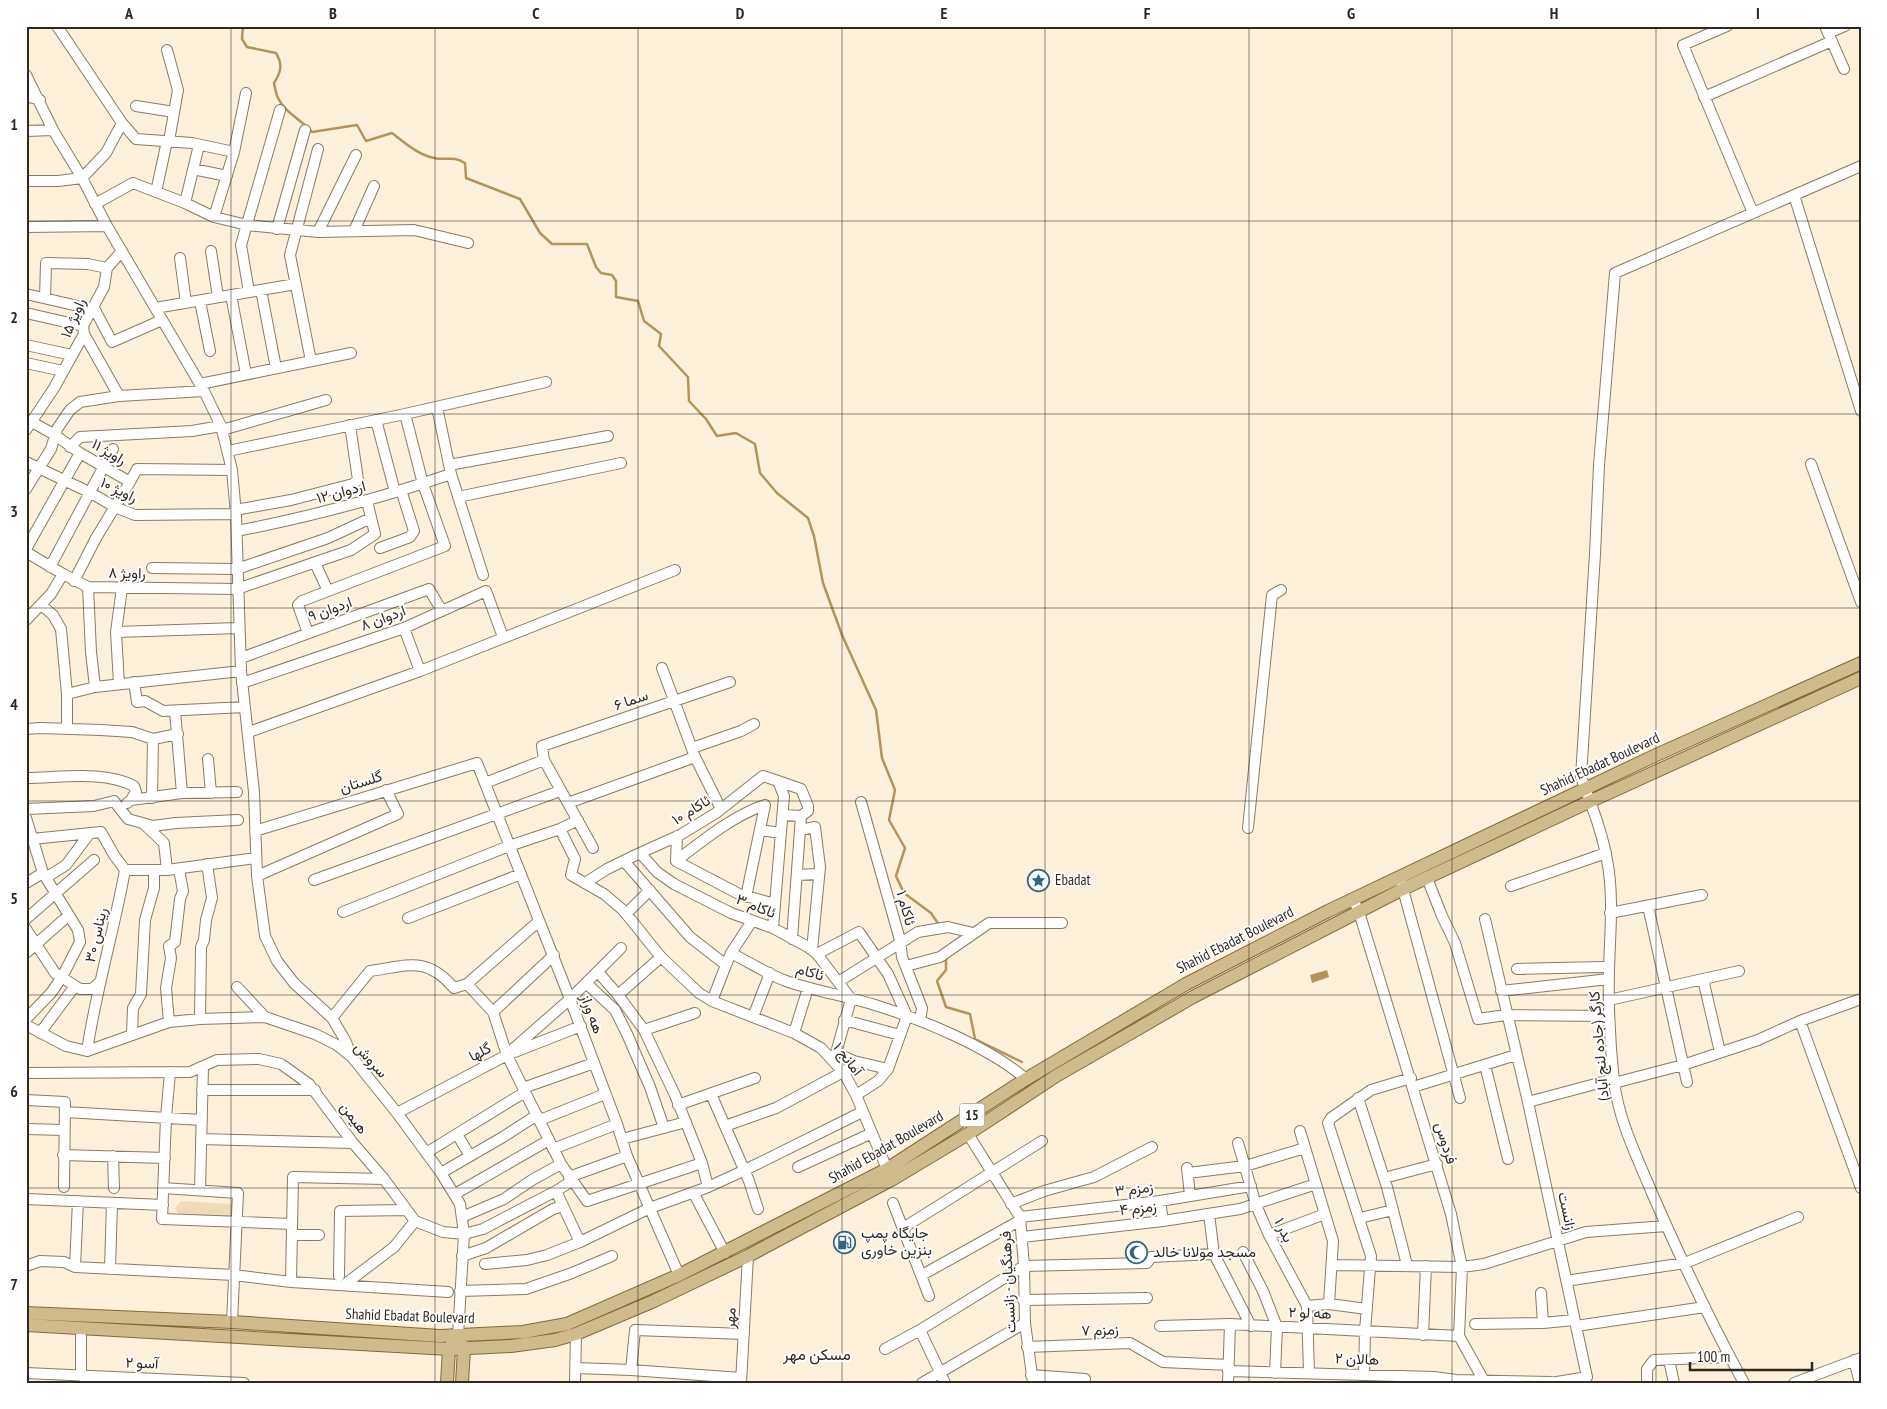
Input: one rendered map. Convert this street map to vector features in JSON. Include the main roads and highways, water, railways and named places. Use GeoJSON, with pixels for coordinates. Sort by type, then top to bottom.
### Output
{"type":"FeatureCollection","features":[{"type":"Feature","properties":{"kind":"main road","name":"Shahid Ebadat Boulevard"},"geometry":{"type":"LineString","coordinates":[[26,1325],[449,1349],[511,1346],[555,1340],[576,1334],[654,1301],[748,1256],[892,1179],[968,1134],[1056,1076],[1193,997],[1359,912],[1401,883],[1586,788],[1861,663]]}},
{"type":"Feature","properties":{"kind":"main road","name":"Shahid Ebadat Boulevard"},"geometry":{"type":"LineString","coordinates":[[26,1313],[232,1322],[458,1336],[523,1332],[567,1324],[679,1276],[887,1168],[1026,1079],[1186,984],[1353,899],[1401,883],[1427,878],[1861,678]]}},
{"type":"Feature","properties":{"kind":"main road"},"geometry":{"type":"LineString","coordinates":[[1186,984],[1193,997]]}},
{"type":"Feature","properties":{"kind":"main road"},"geometry":{"type":"LineString","coordinates":[[447,1383],[449,1349],[458,1336]]}},
{"type":"Feature","properties":{"kind":"main road"},"geometry":{"type":"LineString","coordinates":[[458,1336],[464,1349],[462,1383]]}},
{"type":"Feature","properties":{"kind":"waterway"},"geometry":{"type":"LineString","coordinates":[[243,26],[242,39],[247,47],[276,53],[280,65],[280,72],[274,83],[278,98],[285,108],[312,132],[357,125],[366,141],[392,133],[422,154],[465,163],[466,178],[520,199],[540,233],[552,244],[587,244],[596,267],[601,273],[612,275],[616,281],[616,297],[638,301],[644,321],[661,334],[659,346],[688,377],[689,401],[706,419],[717,436],[736,433],[755,444],[760,473],[777,493],[808,518],[814,536],[823,583],[842,635],[876,710],[882,758],[895,790],[889,820],[905,848],[896,876],[904,893],[931,913],[939,925]]}},
{"type":"Feature","properties":{"kind":"waterway"},"geometry":{"type":"LineString","coordinates":[[946,958],[946,970],[937,981],[946,1007],[970,1014],[975,1039],[1022,1062]]}},
{"type":"Feature","properties":{"kind":"place","name":"Ebadat"},"geometry":{"type":"Point","coordinates":[1039,880]}},
{"type":"Feature","properties":{"kind":"place","name":"جایگاه پمپ بنزین خاوری"},"geometry":{"type":"Point","coordinates":[845,1242]}},
{"type":"Feature","properties":{"kind":"place","name":"مسجد مولانا خالد"},"geometry":{"type":"Point","coordinates":[1137,1252]}},
{"type":"Feature","properties":{"kind":"district","name":"مسکن مهر"},"geometry":{"type":"Point","coordinates":[817,1354]}}]}
